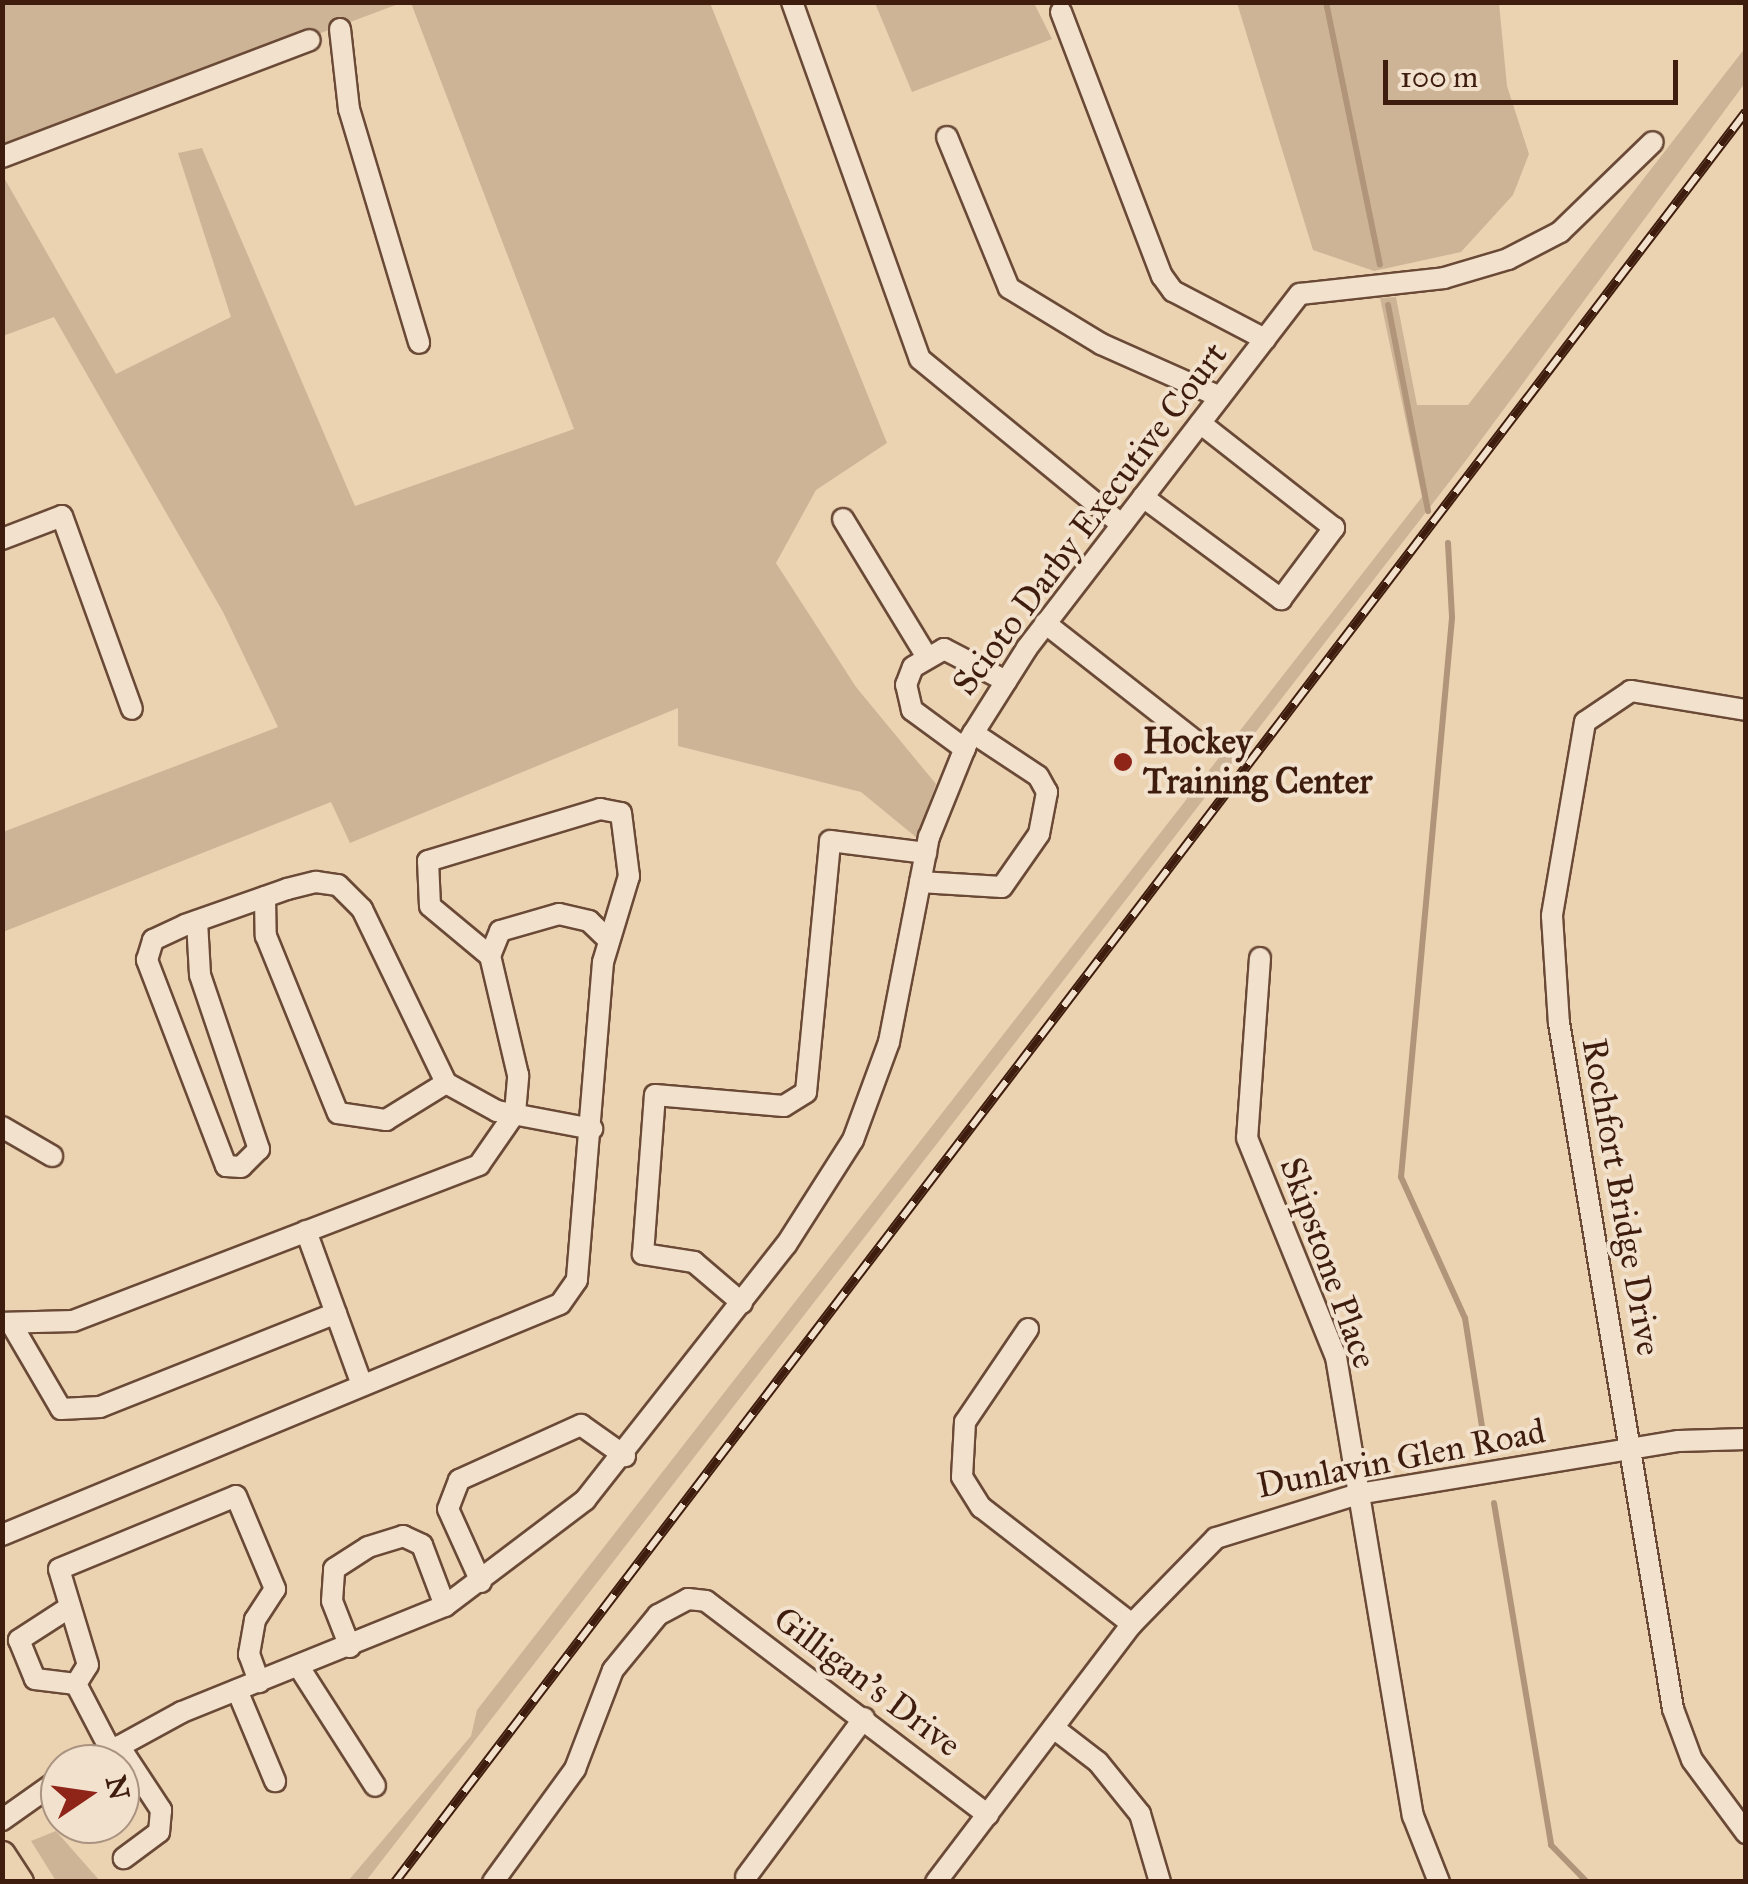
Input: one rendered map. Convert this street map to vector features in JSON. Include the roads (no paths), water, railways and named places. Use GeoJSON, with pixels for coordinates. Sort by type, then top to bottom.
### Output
{"type":"FeatureCollection","features":[{"type":"Feature","properties":{"kind":"main road"},"geometry":{"type":"LineString","coordinates":[[2,1854],[20,1882]]}},
{"type":"Feature","properties":{"kind":"street"},"geometry":{"type":"LineString","coordinates":[[792,2],[920,359],[1122,525]]}},
{"type":"Feature","properties":{"kind":"street"},"geometry":{"type":"LineString","coordinates":[[1062,12],[1162,276],[1173,291],[1265,339]]}},
{"type":"Feature","properties":{"kind":"street"},"geometry":{"type":"LineString","coordinates":[[340,29],[349,109],[419,343]]}},
{"type":"Feature","properties":{"kind":"street"},"geometry":{"type":"LineString","coordinates":[[2,158],[310,40]]}},
{"type":"Feature","properties":{"kind":"street"},"geometry":{"type":"LineString","coordinates":[[947,137],[1009,288],[1101,344],[1220,397]]}},
{"type":"Feature","properties":{"kind":"street","name":"Scioto Darby Executive Court"},"geometry":{"type":"LineString","coordinates":[[123,1744],[237,1690],[444,1606],[481,1582],[625,1456],[742,1303],[853,1140],[890,1042],[926,853],[969,741],[1045,623],[1300,294],[1444,278],[1508,259],[1560,232],[1653,142]]}},
{"type":"Feature","properties":{"kind":"street"},"geometry":{"type":"LineString","coordinates":[[1143,497],[1281,599],[1334,528],[1200,423]]}},
{"type":"Feature","properties":{"kind":"street"},"geometry":{"type":"LineString","coordinates":[[2,539],[62,516],[132,709]]}},
{"type":"Feature","properties":{"kind":"street"},"geometry":{"type":"LineString","coordinates":[[843,518],[924,654]]}},
{"type":"Feature","properties":{"kind":"street"},"geometry":{"type":"LineString","coordinates":[[1045,623],[1197,742]]}},
{"type":"Feature","properties":{"kind":"street"},"geometry":{"type":"LineString","coordinates":[[924,654],[962,654],[1006,680]]}},
{"type":"Feature","properties":{"kind":"street"},"geometry":{"type":"LineString","coordinates":[[920,882],[1002,887],[1039,834],[1048,810],[1038,776],[912,710],[906,685],[924,654]]}},
{"type":"Feature","properties":{"kind":"street","name":"Rochfort Bridge Drive"},"geometry":{"type":"LineString","coordinates":[[1746,710],[1632,692],[1585,722],[1574,752],[1552,916],[1558,1023],[1674,1708],[1692,1760],[1746,1833]]}},
{"type":"Feature","properties":{"kind":"street"},"geometry":{"type":"LineString","coordinates":[[2,1535],[560,1304],[577,1280],[609,940],[629,876],[625,824],[613,808],[428,862],[422,878],[430,906],[490,956]]}},
{"type":"Feature","properties":{"kind":"street"},"geometry":{"type":"LineString","coordinates":[[742,1303],[694,1262],[643,1254],[656,1094],[784,1106],[806,1092],[830,842],[926,853]]}},
{"type":"Feature","properties":{"kind":"street"},"geometry":{"type":"LineString","coordinates":[[196,921],[200,975],[256,1128],[259,1149],[241,1167],[213,1151],[146,960],[153,940],[196,921],[316,882],[338,885],[362,909],[446,1084],[515,1113],[592,1129]]}},
{"type":"Feature","properties":{"kind":"street"},"geometry":{"type":"LineString","coordinates":[[266,897],[266,936],[338,1113],[386,1120],[446,1084]]}},
{"type":"Feature","properties":{"kind":"street"},"geometry":{"type":"LineString","coordinates":[[336,1313],[100,1407],[61,1409],[7,1324],[73,1321],[480,1165],[515,1113],[518,1075],[490,956],[500,932],[559,914],[589,921],[609,940]]}},
{"type":"Feature","properties":{"kind":"street","name":"Skipstone Place"},"geometry":{"type":"LineString","coordinates":[[1260,958],[1247,1138],[1336,1357],[1413,1816],[1439,1882]]}},
{"type":"Feature","properties":{"kind":"street"},"geometry":{"type":"LineString","coordinates":[[2,1128],[52,1156]]}},
{"type":"Feature","properties":{"kind":"street"},"geometry":{"type":"LineString","coordinates":[[306,1232],[362,1385]]}},
{"type":"Feature","properties":{"kind":"street"},"geometry":{"type":"LineString","coordinates":[[1028,1329],[964,1422],[962,1477],[981,1507],[1132,1624]]}},
{"type":"Feature","properties":{"kind":"street"},"geometry":{"type":"LineString","coordinates":[[481,1582],[448,1509],[459,1480],[580,1425],[625,1456]]}},
{"type":"Feature","properties":{"kind":"street","name":"Dunlavin Glen Road"},"geometry":{"type":"LineString","coordinates":[[936,1882],[1132,1624],[1216,1538],[1358,1494],[1630,1448],[1746,1439]]}},
{"type":"Feature","properties":{"kind":"street"},"geometry":{"type":"LineString","coordinates":[[76,1684],[88,1664],[59,1569],[81,1554],[236,1496],[276,1590],[255,1620],[249,1654],[260,1682]]}},
{"type":"Feature","properties":{"kind":"street"},"geometry":{"type":"LineString","coordinates":[[350,1647],[332,1602],[334,1569],[368,1547],[402,1536],[422,1545],[444,1606]]}},
{"type":"Feature","properties":{"kind":"street","name":"Gilligan's Drive"},"geometry":{"type":"LineString","coordinates":[[493,1882],[576,1769],[613,1670],[671,1604],[706,1601],[988,1815]]}},
{"type":"Feature","properties":{"kind":"street"},"geometry":{"type":"LineString","coordinates":[[70,1606],[26,1627],[20,1640],[35,1678],[76,1684]]}},
{"type":"Feature","properties":{"kind":"street"},"geometry":{"type":"LineString","coordinates":[[299,1666],[375,1786]]}},
{"type":"Feature","properties":{"kind":"street"},"geometry":{"type":"LineString","coordinates":[[76,1684],[113,1744]]}},
{"type":"Feature","properties":{"kind":"street"},"geometry":{"type":"LineString","coordinates":[[237,1690],[275,1782]]}},
{"type":"Feature","properties":{"kind":"street"},"geometry":{"type":"LineString","coordinates":[[746,1877],[864,1718]]}},
{"type":"Feature","properties":{"kind":"street"},"geometry":{"type":"LineString","coordinates":[[1055,1729],[1098,1762],[1140,1814],[1160,1882]]}},
{"type":"Feature","properties":{"kind":"street"},"geometry":{"type":"LineString","coordinates":[[124,1858],[160,1832],[162,1810],[140,1781]]}},
{"type":"Feature","properties":{"kind":"street"},"geometry":{"type":"LineString","coordinates":[[2,1820],[40,1793]]}},
{"type":"Feature","properties":{"kind":"waterway"},"geometry":{"type":"LineString","coordinates":[[1326,2],[1380,265]]}},
{"type":"Feature","properties":{"kind":"waterway"},"geometry":{"type":"LineString","coordinates":[[1388,305],[1428,511]]}},
{"type":"Feature","properties":{"kind":"waterway"},"geometry":{"type":"LineString","coordinates":[[1448,543],[1452,618],[1401,1177],[1465,1318],[1485,1445]]}},
{"type":"Feature","properties":{"kind":"waterway"},"geometry":{"type":"LineString","coordinates":[[1494,1503],[1551,1845],[1587,1882]]}},
{"type":"Feature","properties":{"kind":"railway"},"geometry":{"type":"LineString","coordinates":[[395,1882],[1746,112]]}},
{"type":"Feature","properties":{"kind":"place","name":"Hockey Training Center"},"geometry":{"type":"Point","coordinates":[1123,762]}}]}
